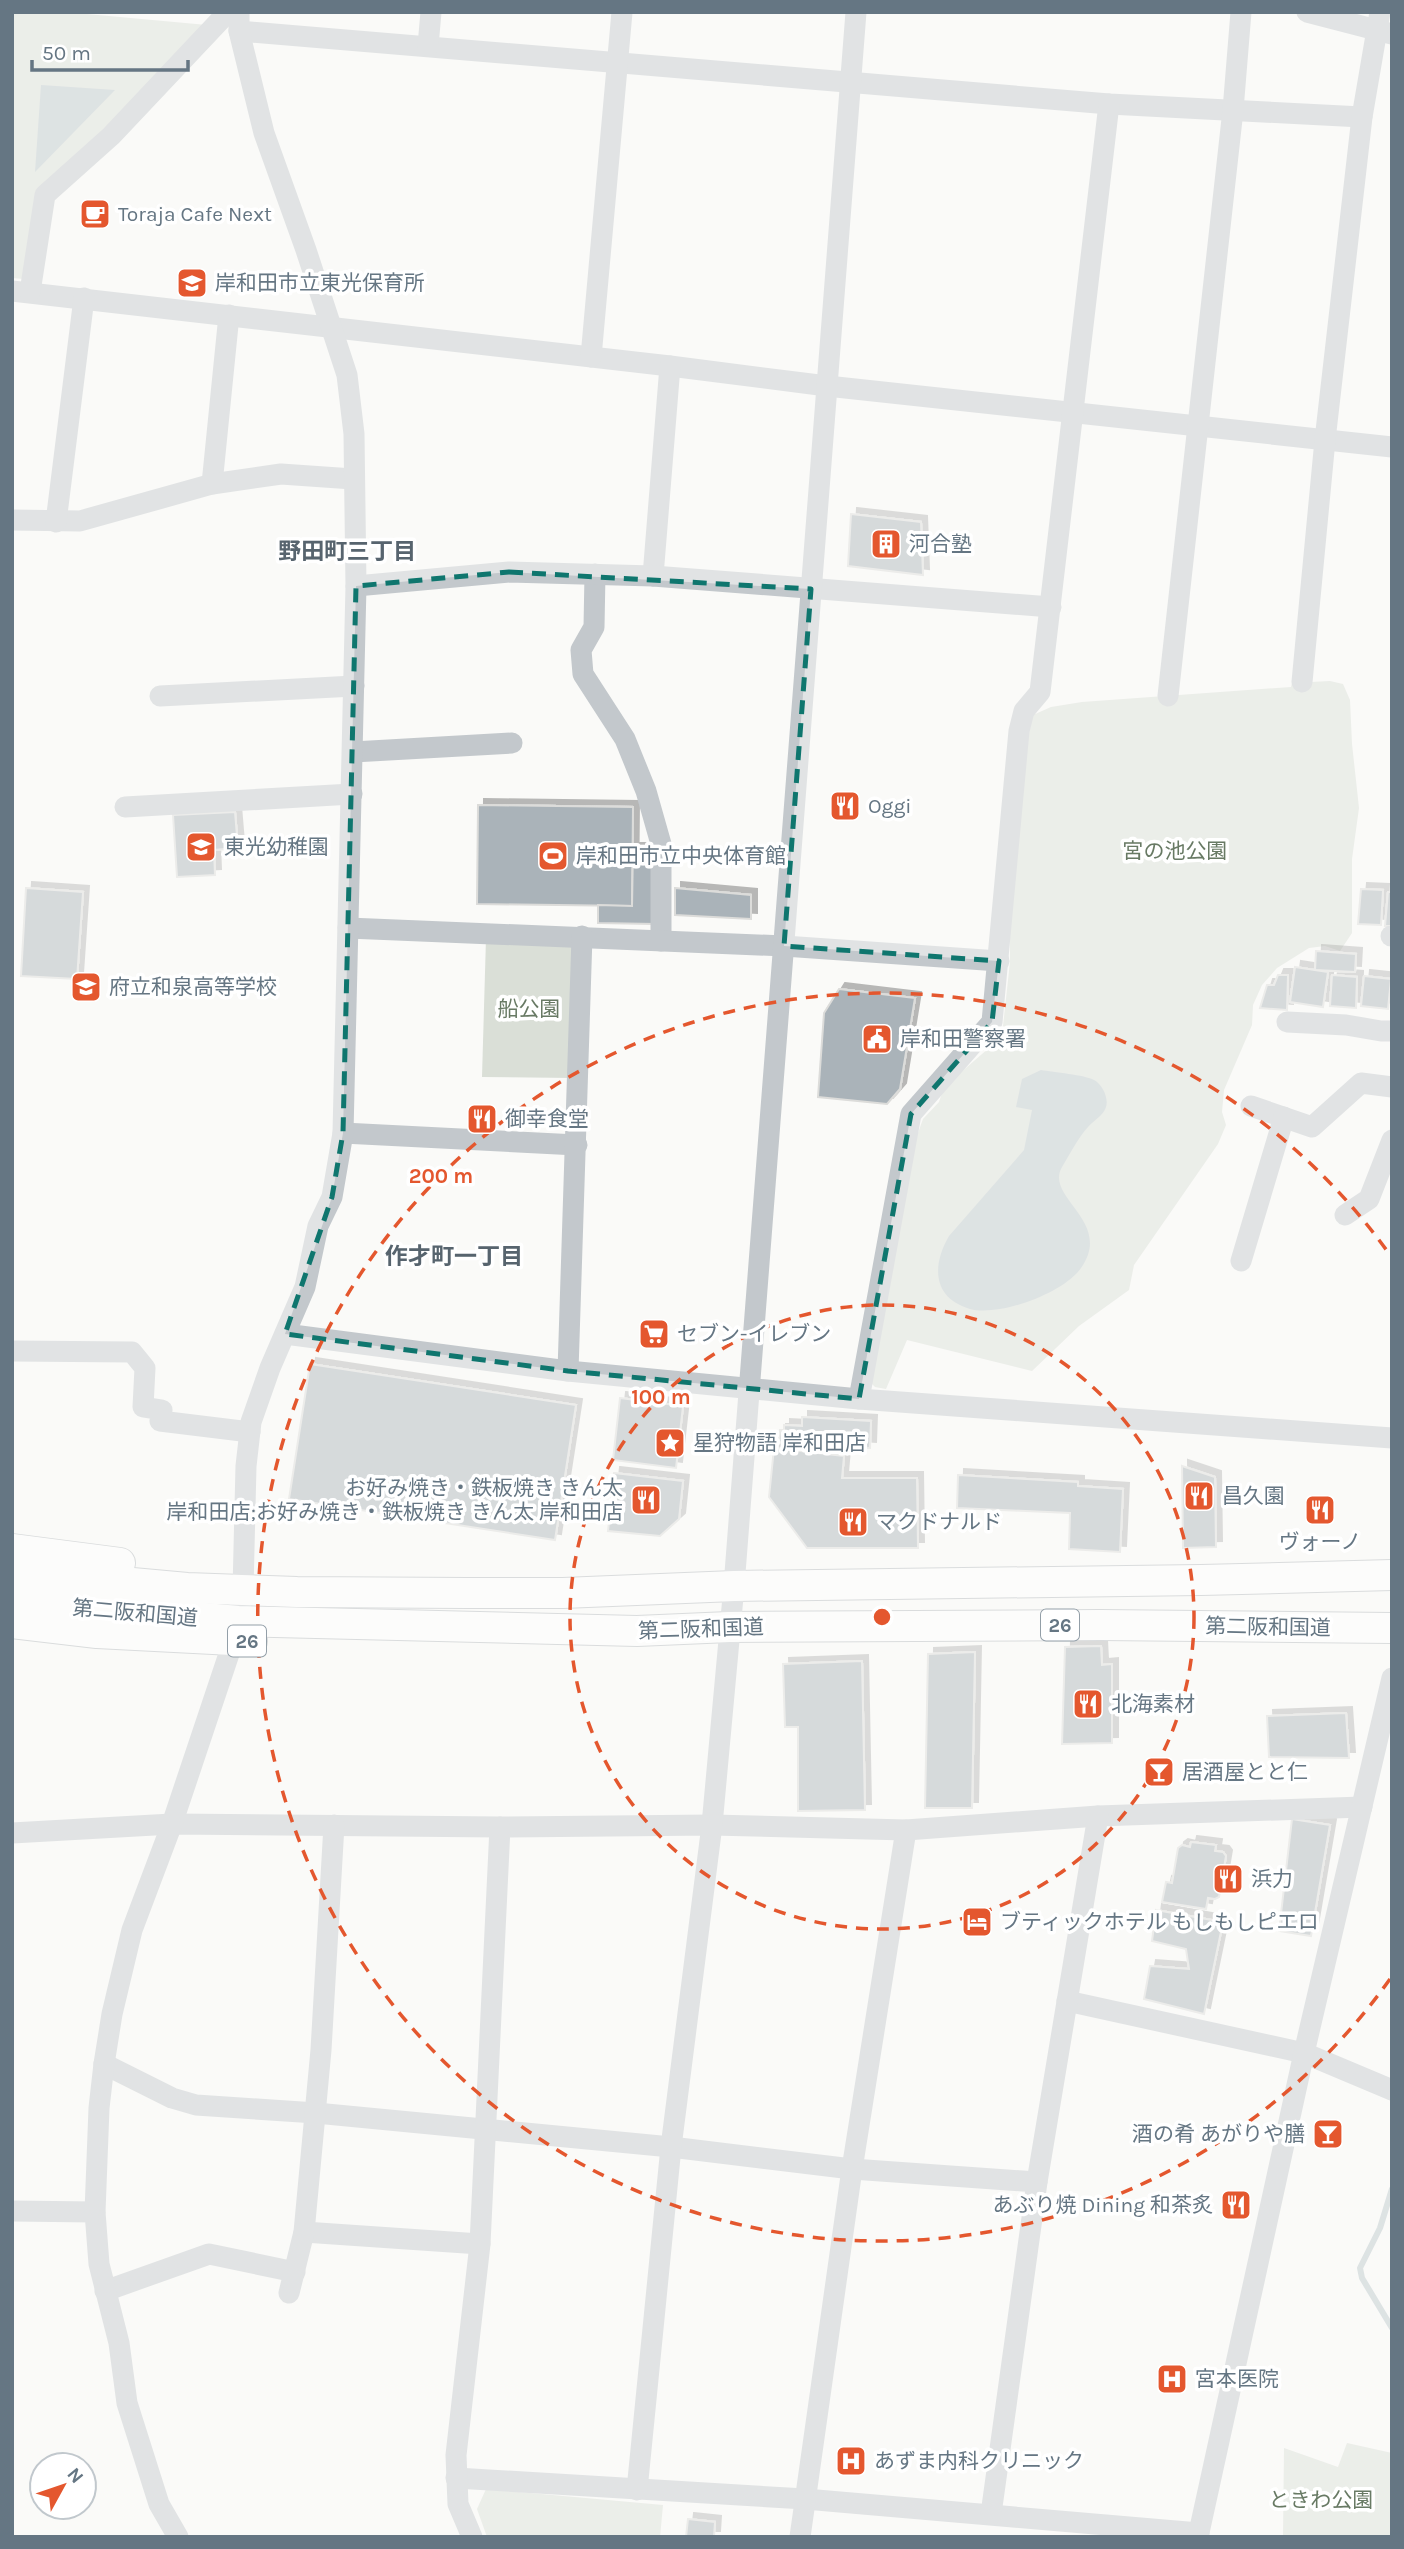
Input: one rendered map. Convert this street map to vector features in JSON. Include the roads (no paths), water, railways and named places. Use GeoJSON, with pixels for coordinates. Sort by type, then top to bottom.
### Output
{"type":"FeatureCollection","features":[{"type":"Feature","properties":{"kind":"highway","name":"26"},"geometry":{"type":"LineString","coordinates":[[12,1549],[244,1581]]}},
{"type":"Feature","properties":{"kind":"highway","name":"第二阪和国道"},"geometry":{"type":"LineString","coordinates":[[12,1572],[186,1603],[235,1631],[428,1642],[482,1627],[637,1631],[729,1627],[1101,1625],[1392,1628]]}},
{"type":"Feature","properties":{"kind":"highway","name":"第二阪和国道"},"geometry":{"type":"LineString","coordinates":[[12,1601],[186,1603],[244,1581],[431,1576],[467,1593],[563,1593],[734,1586],[1392,1575]]}},
{"type":"Feature","properties":{"kind":"highway","name":"26"},"geometry":{"type":"LineString","coordinates":[[12,1622],[97,1633],[235,1631]]}},
{"type":"Feature","properties":{"kind":"street"},"geometry":{"type":"LineString","coordinates":[[228,12],[111,136],[45,195],[21,291],[827,386],[1392,447]]}},
{"type":"Feature","properties":{"kind":"street"},"geometry":{"type":"LineString","coordinates":[[428,46],[431,12]]}},
{"type":"Feature","properties":{"kind":"street"},"geometry":{"type":"LineString","coordinates":[[591,357],[622,12]]}},
{"type":"Feature","properties":{"kind":"street"},"geometry":{"type":"LineString","coordinates":[[637,2490],[671,2147],[712,1825],[734,1586],[856,12]]}},
{"type":"Feature","properties":{"kind":"street"},"geometry":{"type":"LineString","coordinates":[[1168,696],[1233,110],[1241,12]]}},
{"type":"Feature","properties":{"kind":"street"},"geometry":{"type":"LineString","coordinates":[[1301,682],[1325,440],[1362,117],[1383,26],[1307,12]]}},
{"type":"Feature","properties":{"kind":"street"},"geometry":{"type":"LineString","coordinates":[[178,2537],[159,2504],[127,2403],[119,2343],[99,2264],[95,2212],[104,2064],[112,2014],[132,1930],[172,1824],[235,1631],[244,1581],[246,1466],[255,1411],[305,1287],[318,1226],[332,1197],[343,1133],[352,794],[356,586],[354,434],[346,375],[332,327],[264,133],[239,22],[428,46],[1109,104],[1362,117]]}},
{"type":"Feature","properties":{"kind":"street"},"geometry":{"type":"LineString","coordinates":[[859,1399],[911,1114],[992,1021],[1019,731],[1024,711],[1040,692],[1109,104]]}},
{"type":"Feature","properties":{"kind":"street"},"geometry":{"type":"LineString","coordinates":[[56,522],[84,298]]}},
{"type":"Feature","properties":{"kind":"street"},"geometry":{"type":"LineString","coordinates":[[212,484],[229,315]]}},
{"type":"Feature","properties":{"kind":"street"},"geometry":{"type":"LineString","coordinates":[[653,576],[670,366]]}},
{"type":"Feature","properties":{"kind":"street"},"geometry":{"type":"LineString","coordinates":[[12,520],[80,521],[212,484],[281,474],[353,479]]}},
{"type":"Feature","properties":{"kind":"street"},"geometry":{"type":"LineString","coordinates":[[356,586],[509,572],[595,574],[653,576],[1051,607]]}},
{"type":"Feature","properties":{"kind":"street"},"geometry":{"type":"LineString","coordinates":[[595,574],[594,627],[581,650],[583,674],[625,739],[646,791],[661,844],[661,941]]}},
{"type":"Feature","properties":{"kind":"street"},"geometry":{"type":"LineString","coordinates":[[160,696],[354,686]]}},
{"type":"Feature","properties":{"kind":"street"},"geometry":{"type":"LineString","coordinates":[[353,752],[512,743]]}},
{"type":"Feature","properties":{"kind":"street"},"geometry":{"type":"LineString","coordinates":[[125,807],[352,794]]}},
{"type":"Feature","properties":{"kind":"street"},"geometry":{"type":"LineString","coordinates":[[348,928],[784,946],[999,961]]}},
{"type":"Feature","properties":{"kind":"street"},"geometry":{"type":"LineString","coordinates":[[568,1371],[582,936]]}},
{"type":"Feature","properties":{"kind":"street"},"geometry":{"type":"LineString","coordinates":[[1287,1022],[1392,1031]]}},
{"type":"Feature","properties":{"kind":"street"},"geometry":{"type":"LineString","coordinates":[[1251,1106],[1312,1127],[1361,1083],[1392,1087]]}},
{"type":"Feature","properties":{"kind":"street"},"geometry":{"type":"LineString","coordinates":[[1241,1261],[1284,1117]]}},
{"type":"Feature","properties":{"kind":"street"},"geometry":{"type":"LineString","coordinates":[[343,1133],[577,1145]]}},
{"type":"Feature","properties":{"kind":"street"},"geometry":{"type":"LineString","coordinates":[[1345,1216],[1369,1199],[1392,1140]]}},
{"type":"Feature","properties":{"kind":"street"},"geometry":{"type":"LineString","coordinates":[[285,1334],[568,1371],[859,1399],[1392,1438]]}},
{"type":"Feature","properties":{"kind":"street"},"geometry":{"type":"LineString","coordinates":[[12,1351],[132,1352],[145,1368],[143,1407],[162,1410],[160,1421],[250,1432]]}},
{"type":"Feature","properties":{"kind":"street"},"geometry":{"type":"LineString","coordinates":[[456,2478],[805,2499],[1198,2535],[1304,2053],[1392,1678]]}},
{"type":"Feature","properties":{"kind":"street"},"geometry":{"type":"LineString","coordinates":[[12,1833],[172,1824],[500,1827],[712,1825],[906,1830],[1098,1816],[1362,1807]]}},
{"type":"Feature","properties":{"kind":"street"},"geometry":{"type":"LineString","coordinates":[[991,2514],[1037,2182],[1098,1816]]}},
{"type":"Feature","properties":{"kind":"street"},"geometry":{"type":"LineString","coordinates":[[289,2293],[304,2232],[316,2113],[334,1825]]}},
{"type":"Feature","properties":{"kind":"street"},"geometry":{"type":"LineString","coordinates":[[472,2537],[458,2504],[456,2455],[480,2244],[500,1827]]}},
{"type":"Feature","properties":{"kind":"street"},"geometry":{"type":"LineString","coordinates":[[800,2537],[852,2169],[906,1830]]}},
{"type":"Feature","properties":{"kind":"street"},"geometry":{"type":"LineString","coordinates":[[1067,2001],[1304,2053],[1392,2090]]}},
{"type":"Feature","properties":{"kind":"street"},"geometry":{"type":"LineString","coordinates":[[104,2064],[172,2098],[197,2105],[316,2113],[671,2147],[852,2169],[1037,2182]]}},
{"type":"Feature","properties":{"kind":"street"},"geometry":{"type":"LineString","coordinates":[[12,2211],[95,2212]]}},
{"type":"Feature","properties":{"kind":"street"},"geometry":{"type":"LineString","coordinates":[[304,2232],[480,2244]]}},
{"type":"Feature","properties":{"kind":"street"},"geometry":{"type":"LineString","coordinates":[[105,2291],[209,2254],[295,2272]]}},
{"type":"Feature","properties":{"kind":"waterway"},"geometry":{"type":"LineString","coordinates":[[1392,2189],[1380,2228],[1360,2268],[1362,2278],[1392,2328]]}},
{"type":"Feature","properties":{"kind":"place","name":"Toraja Cafe Next"},"geometry":{"type":"Point","coordinates":[95,214]}},
{"type":"Feature","properties":{"kind":"place","name":"岸和田市立東光保育所"},"geometry":{"type":"Point","coordinates":[192,283]}},
{"type":"Feature","properties":{"kind":"place","name":"河合塾"},"geometry":{"type":"Point","coordinates":[886,544]}},
{"type":"Feature","properties":{"kind":"place","name":"Oggi"},"geometry":{"type":"Point","coordinates":[845,806]}},
{"type":"Feature","properties":{"kind":"place","name":"東光幼稚園"},"geometry":{"type":"Point","coordinates":[201,847]}},
{"type":"Feature","properties":{"kind":"place","name":"岸和田市立中央体育館"},"geometry":{"type":"Point","coordinates":[553,856]}},
{"type":"Feature","properties":{"kind":"place","name":"府立和泉高等学校"},"geometry":{"type":"Point","coordinates":[86,987]}},
{"type":"Feature","properties":{"kind":"place","name":"岸和田警察署"},"geometry":{"type":"Point","coordinates":[877,1039]}},
{"type":"Feature","properties":{"kind":"place","name":"御幸食堂"},"geometry":{"type":"Point","coordinates":[482,1119]}},
{"type":"Feature","properties":{"kind":"place","name":"セブン-イレブン"},"geometry":{"type":"Point","coordinates":[654,1334]}},
{"type":"Feature","properties":{"kind":"place","name":"星狩物語 岸和田店"},"geometry":{"type":"Point","coordinates":[670,1443]}},
{"type":"Feature","properties":{"kind":"place","name":"昌久園"},"geometry":{"type":"Point","coordinates":[1199,1496]}},
{"type":"Feature","properties":{"kind":"place","name":"お好み焼き・鉄板焼き きん太 岸和田店;お好み焼き・鉄板焼き きん太 岸和田店"},"geometry":{"type":"Point","coordinates":[646,1500]}},
{"type":"Feature","properties":{"kind":"place","name":"ヴォーノ"},"geometry":{"type":"Point","coordinates":[1320,1510]}},
{"type":"Feature","properties":{"kind":"place","name":"マクドナルド"},"geometry":{"type":"Point","coordinates":[853,1522]}},
{"type":"Feature","properties":{"kind":"place","name":"北海素材"},"geometry":{"type":"Point","coordinates":[1088,1704]}},
{"type":"Feature","properties":{"kind":"place","name":"居酒屋とと仁"},"geometry":{"type":"Point","coordinates":[1159,1772]}},
{"type":"Feature","properties":{"kind":"place","name":"浜力"},"geometry":{"type":"Point","coordinates":[1228,1879]}},
{"type":"Feature","properties":{"kind":"place","name":"ブティックホテル もしもしピエロ"},"geometry":{"type":"Point","coordinates":[977,1922]}},
{"type":"Feature","properties":{"kind":"place","name":"酒の肴 あがりや膳"},"geometry":{"type":"Point","coordinates":[1328,2134]}},
{"type":"Feature","properties":{"kind":"place","name":"あぶり焼 Dining 和茶炙"},"geometry":{"type":"Point","coordinates":[1236,2205]}},
{"type":"Feature","properties":{"kind":"place","name":"宮本医院"},"geometry":{"type":"Point","coordinates":[1172,2379]}},
{"type":"Feature","properties":{"kind":"place","name":"あずま内科クリニック"},"geometry":{"type":"Point","coordinates":[851,2461]}},
{"type":"Feature","properties":{"kind":"district","name":"野田町三丁目"},"geometry":{"type":"Point","coordinates":[347,551]}},
{"type":"Feature","properties":{"kind":"district","name":"作才町一丁目"},"geometry":{"type":"Point","coordinates":[454,1256]}},
{"type":"Feature","properties":{"kind":"park label","name":"宮の池公園"},"geometry":{"type":"Point","coordinates":[1175,851]}},
{"type":"Feature","properties":{"kind":"park label","name":"船公園"},"geometry":{"type":"Point","coordinates":[529,1009]}},
{"type":"Feature","properties":{"kind":"park label","name":"ときわ公園"},"geometry":{"type":"Point","coordinates":[1321,2500]}}]}
